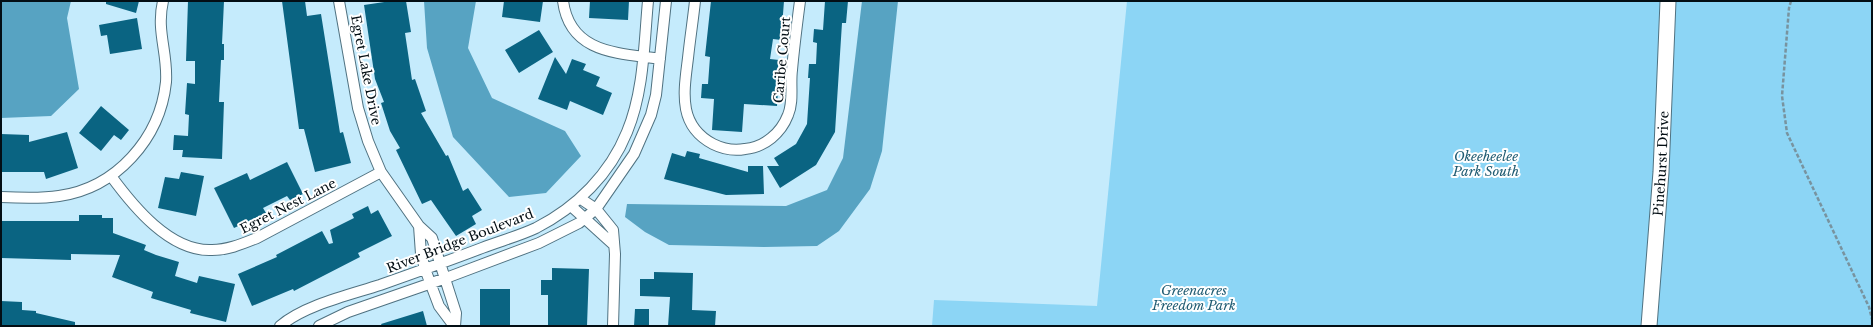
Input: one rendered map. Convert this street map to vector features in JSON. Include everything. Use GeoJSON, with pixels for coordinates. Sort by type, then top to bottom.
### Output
{"type":"FeatureCollection","features":[{"type":"Feature","properties":{"kind":"street"},"geometry":{"type":"LineString","coordinates":[[1,198],[60,196],[79,192],[111,176],[127,163],[140,149],[155,122],[162,103],[166,74],[165,54],[159,25],[163,1]]}},
{"type":"Feature","properties":{"kind":"street","name":"Egret Lake Drive"},"geometry":{"type":"LineString","coordinates":[[339,1],[358,108],[368,141],[381,172],[419,226],[432,238],[456,313],[454,326]]}},
{"type":"Feature","properties":{"kind":"street"},"geometry":{"type":"LineString","coordinates":[[563,1],[567,18],[585,41],[603,50],[660,59]]}},
{"type":"Feature","properties":{"kind":"street","name":"River Bridge Boulevard"},"geometry":{"type":"LineString","coordinates":[[280,326],[306,311],[328,302],[440,264],[535,228],[581,199],[605,171],[616,155],[628,131],[635,104],[643,57],[648,1]]}},
{"type":"Feature","properties":{"kind":"street"},"geometry":{"type":"LineString","coordinates":[[319,326],[348,312],[446,278],[539,243],[585,218],[596,209],[622,175],[640,142],[651,115],[656,95],[666,1]]}},
{"type":"Feature","properties":{"kind":"street","name":"Caribe Court"},"geometry":{"type":"LineString","coordinates":[[695,1],[684,95],[686,111],[695,128],[709,141],[717,146],[736,150],[755,147],[764,143],[779,131],[789,114],[791,104],[791,72],[800,1]]}},
{"type":"Feature","properties":{"kind":"street","name":"Pinehurst Drive"},"geometry":{"type":"LineString","coordinates":[[1649,326],[1661,172],[1668,1]]}},
{"type":"Feature","properties":{"kind":"street","name":"Egret Nest Lane"},"geometry":{"type":"LineString","coordinates":[[111,176],[135,208],[161,230],[191,246],[212,250],[239,245],[257,238],[381,172]]}},
{"type":"Feature","properties":{"kind":"street"},"geometry":{"type":"LineString","coordinates":[[581,199],[596,209],[613,230],[613,326]]}},
{"type":"Feature","properties":{"kind":"street"},"geometry":{"type":"LineString","coordinates":[[571,206],[614,245]]}},
{"type":"Feature","properties":{"kind":"street"},"geometry":{"type":"LineString","coordinates":[[419,226],[420,254],[425,269],[439,306],[454,326]]}},
{"type":"Feature","properties":{"kind":"path"},"geometry":{"type":"LineString","coordinates":[[1791,1],[1789,8],[1782,96],[1787,133],[1869,306],[1872,319]]}},
{"type":"Feature","properties":{"kind":"green space","name":"Okeeheelee Park South"},"geometry":{"type":"Polygon","coordinates":[[[1127,1],[1872,1],[1872,326],[932,326],[934,300],[1097,306],[1127,1]]]}},
{"type":"Feature","properties":{"kind":"shaded area"},"geometry":{"type":"Polygon","coordinates":[[[1,1],[71,1],[67,18],[79,89],[51,116],[1,118],[1,1]]]}},
{"type":"Feature","properties":{"kind":"shaded area"},"geometry":{"type":"Polygon","coordinates":[[[424,1],[476,1],[468,48],[492,98],[565,131],[581,156],[546,193],[509,197],[453,137],[427,48],[424,1]]]}},
{"type":"Feature","properties":{"kind":"shaded area"},"geometry":{"type":"Polygon","coordinates":[[[862,1],[898,1],[882,151],[870,189],[839,231],[817,246],[764,247],[669,245],[645,232],[625,217],[627,204],[786,206],[827,190],[843,158],[862,1]]]}},
{"type":"Feature","properties":{"kind":"building"},"geometry":{"type":"Polygon","coordinates":[[[106,1],[139,1],[136,13],[106,4],[106,1]]]}},
{"type":"Feature","properties":{"kind":"building"},"geometry":{"type":"Polygon","coordinates":[[[188,1],[224,1],[222,44],[224,44],[224,60],[221,60],[219,102],[224,102],[222,159],[182,157],[183,150],[173,150],[174,135],[188,136],[189,115],[185,114],[187,83],[195,84],[195,61],[186,61],[188,1]]]}},
{"type":"Feature","properties":{"kind":"building"},"geometry":{"type":"Polygon","coordinates":[[[282,1],[305,1],[307,16],[321,14],[340,133],[343,132],[351,163],[315,172],[304,129],[299,129],[282,1]]]}},
{"type":"Feature","properties":{"kind":"building"},"geometry":{"type":"Polygon","coordinates":[[[391,1],[406,1],[411,32],[405,33],[412,80],[415,79],[426,111],[421,113],[446,156],[448,155],[463,191],[468,188],[482,210],[472,216],[476,224],[456,236],[431,200],[422,204],[396,150],[400,148],[390,131],[381,103],[384,102],[375,79],[364,5],[391,1]]]}},
{"type":"Feature","properties":{"kind":"building"},"geometry":{"type":"Polygon","coordinates":[[[504,1],[543,1],[540,22],[502,17],[504,1]]]}},
{"type":"Feature","properties":{"kind":"building"},"geometry":{"type":"Polygon","coordinates":[[[590,1],[629,1],[628,20],[589,18],[590,1]]]}},
{"type":"Feature","properties":{"kind":"building"},"geometry":{"type":"Polygon","coordinates":[[[711,1],[784,1],[781,40],[773,39],[770,59],[779,60],[775,91],[778,91],[777,106],[744,104],[742,132],[712,130],[714,99],[701,98],[702,84],[708,84],[710,57],[705,56],[711,1]]]}},
{"type":"Feature","properties":{"kind":"building"},"geometry":{"type":"Polygon","coordinates":[[[825,1],[848,1],[846,23],[842,23],[835,132],[816,165],[780,188],[767,166],[779,166],[774,158],[796,144],[807,124],[810,78],[808,78],[809,64],[816,64],[817,43],[813,42],[814,29],[823,30],[825,1]]]}},
{"type":"Feature","properties":{"kind":"building"},"geometry":{"type":"Polygon","coordinates":[[[137,18],[142,49],[110,54],[107,35],[101,36],[99,25],[137,18]]]}},
{"type":"Feature","properties":{"kind":"building"},"geometry":{"type":"Polygon","coordinates":[[[539,30],[553,52],[519,73],[505,50],[539,30]]]}},
{"type":"Feature","properties":{"kind":"building"},"geometry":{"type":"Polygon","coordinates":[[[555,57],[566,74],[572,59],[586,64],[583,70],[600,77],[596,86],[612,93],[603,115],[570,101],[567,110],[538,99],[555,57]]]}},
{"type":"Feature","properties":{"kind":"building"},"geometry":{"type":"Polygon","coordinates":[[[101,106],[129,130],[121,140],[114,135],[101,151],[79,133],[101,106]]]}},
{"type":"Feature","properties":{"kind":"building"},"geometry":{"type":"Polygon","coordinates":[[[67,132],[78,168],[46,179],[44,172],[1,172],[1,134],[29,135],[29,142],[67,132]]]}},
{"type":"Feature","properties":{"kind":"building"},"geometry":{"type":"Polygon","coordinates":[[[687,151],[700,154],[699,158],[748,172],[748,166],[763,166],[764,194],[726,195],[664,179],[672,153],[685,157],[687,151]]]}},
{"type":"Feature","properties":{"kind":"building"},"geometry":{"type":"Polygon","coordinates":[[[287,162],[303,194],[290,200],[287,196],[263,208],[266,213],[234,228],[214,188],[247,173],[250,180],[287,162]]]}},
{"type":"Feature","properties":{"kind":"building"},"geometry":{"type":"Polygon","coordinates":[[[181,172],[204,176],[196,216],[158,208],[165,177],[179,179],[181,172]]]}},
{"type":"Feature","properties":{"kind":"building"},"geometry":{"type":"Polygon","coordinates":[[[368,206],[371,214],[378,210],[392,236],[358,253],[360,257],[294,291],[293,289],[252,306],[238,274],[277,257],[276,255],[322,231],[329,244],[333,243],[330,230],[354,218],[352,214],[368,206]]]}},
{"type":"Feature","properties":{"kind":"building"},"geometry":{"type":"Polygon","coordinates":[[[79,215],[102,215],[102,218],[113,218],[113,233],[146,245],[144,250],[179,262],[175,276],[197,283],[199,276],[235,284],[226,322],[190,313],[191,310],[151,298],[153,292],[112,277],[120,255],[71,254],[71,260],[1,258],[1,221],[79,221],[79,215]]]}},
{"type":"Feature","properties":{"kind":"building"},"geometry":{"type":"Polygon","coordinates":[[[552,268],[589,269],[587,326],[548,326],[548,295],[541,295],[541,280],[552,280],[552,268]]]}},
{"type":"Feature","properties":{"kind":"building"},"geometry":{"type":"Polygon","coordinates":[[[654,272],[693,273],[692,310],[716,311],[715,326],[668,326],[670,297],[640,296],[640,279],[654,279],[654,272]]]}},
{"type":"Feature","properties":{"kind":"building"},"geometry":{"type":"Polygon","coordinates":[[[480,289],[510,289],[510,326],[480,326],[480,289]]]}},
{"type":"Feature","properties":{"kind":"building"},"geometry":{"type":"Polygon","coordinates":[[[1,301],[22,302],[22,310],[36,311],[36,313],[75,322],[75,326],[1,326],[1,301]]]}},
{"type":"Feature","properties":{"kind":"building"},"geometry":{"type":"Polygon","coordinates":[[[635,309],[649,309],[649,326],[634,326],[635,309]]]}},
{"type":"Feature","properties":{"kind":"building"},"geometry":{"type":"Polygon","coordinates":[[[423,311],[427,326],[382,326],[381,324],[423,311]]]}},
{"type":"Feature","properties":{"kind":"park label","name":"Greenacres Freedom Park"},"geometry":{"type":"Point","coordinates":[1194,298]}}]}
